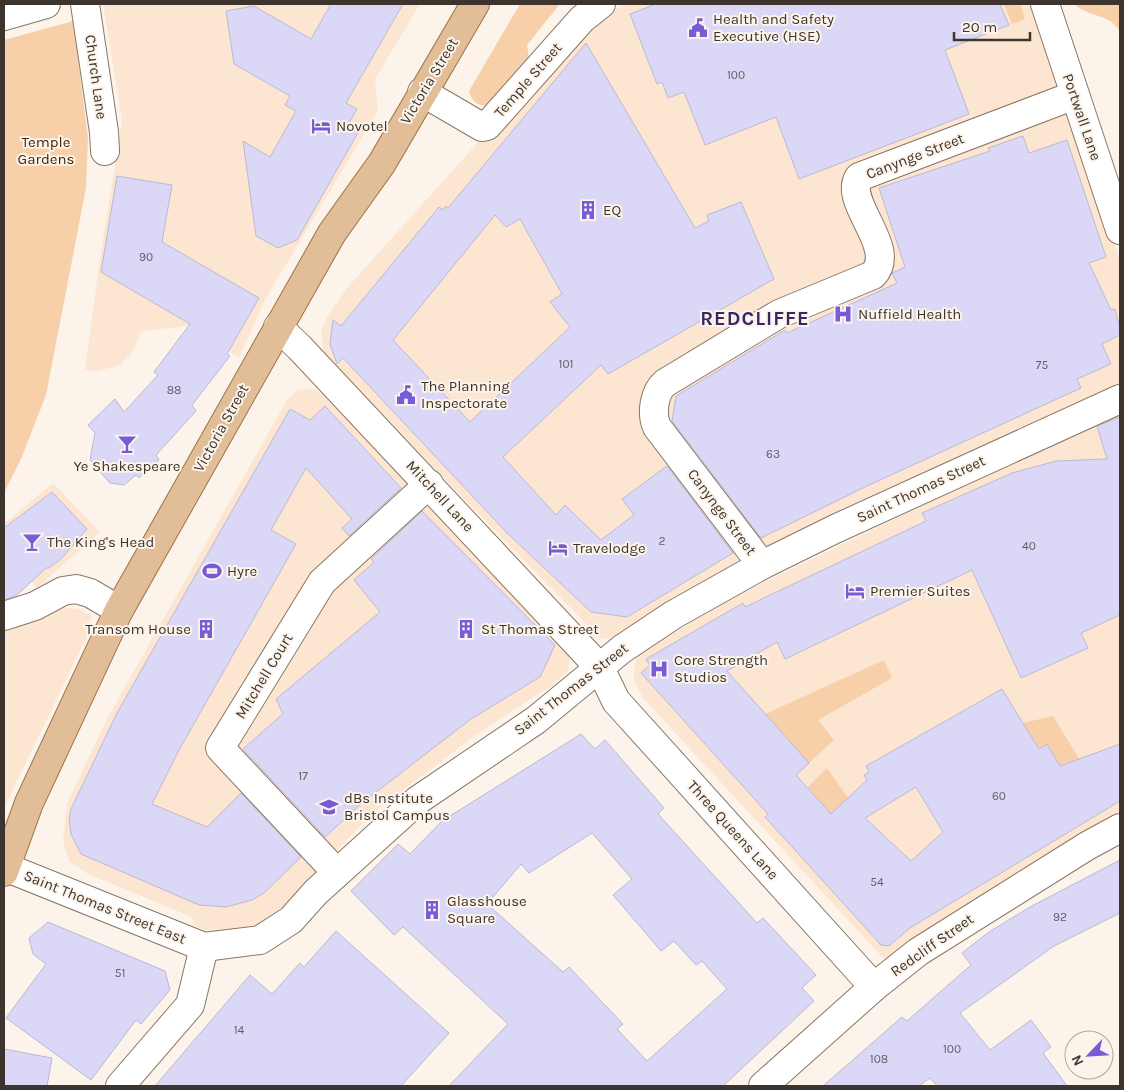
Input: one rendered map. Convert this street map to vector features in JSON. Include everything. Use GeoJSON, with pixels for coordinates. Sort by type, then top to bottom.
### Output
{"type":"FeatureCollection","features":[{"type":"Feature","properties":{"kind":"main road","name":"Victoria Street"},"geometry":{"type":"LineString","coordinates":[[4,869],[29,803],[119,610],[332,233],[382,163],[422,92],[476,4]]}},
{"type":"Feature","properties":{"kind":"street"},"geometry":{"type":"LineString","coordinates":[[4,16],[46,4]]}},
{"type":"Feature","properties":{"kind":"street","name":"Church Lane"},"geometry":{"type":"LineString","coordinates":[[85,4],[105,151]]}},
{"type":"Feature","properties":{"kind":"street","name":"Temple Street"},"geometry":{"type":"LineString","coordinates":[[422,92],[482,127],[487,126],[582,19],[601,4]]}},
{"type":"Feature","properties":{"kind":"street","name":"Portwall Lane"},"geometry":{"type":"LineString","coordinates":[[1044,4],[1120,230]]}},
{"type":"Feature","properties":{"kind":"street","name":"Canynge Street"},"geometry":{"type":"LineString","coordinates":[[762,565],[657,427],[653,415],[657,392],[665,383],[779,314],[873,275],[879,269],[880,255],[857,194],[856,181],[859,177],[1075,95]]}},
{"type":"Feature","properties":{"kind":"street","name":"Mitchell Lane"},"geometry":{"type":"LineString","coordinates":[[278,327],[429,484],[600,668]]}},
{"type":"Feature","properties":{"kind":"street","name":"Saint Thomas Street"},"geometry":{"type":"LineString","coordinates":[[204,947],[260,940],[291,920],[337,873],[418,800],[536,720],[622,649],[673,615],[762,565],[835,529],[1120,399]]}},
{"type":"Feature","properties":{"kind":"street","name":"Mitchell Court"},"geometry":{"type":"LineString","coordinates":[[337,873],[220,748],[322,582],[429,484]]}},
{"type":"Feature","properties":{"kind":"street"},"geometry":{"type":"LineString","coordinates":[[4,616],[35,606],[63,590],[76,589],[90,594],[119,610]]}},
{"type":"Feature","properties":{"kind":"street","name":"Three Queens Lane"},"geometry":{"type":"LineString","coordinates":[[600,668],[616,701],[874,987]]}},
{"type":"Feature","properties":{"kind":"street","name":"Redcliff Street"},"geometry":{"type":"LineString","coordinates":[[762,1086],[874,987],[935,940],[1087,846],[1120,828]]}},
{"type":"Feature","properties":{"kind":"street","name":"Saint Thomas Street East"},"geometry":{"type":"LineString","coordinates":[[4,869],[204,947]]}},
{"type":"Feature","properties":{"kind":"street"},"geometry":{"type":"LineString","coordinates":[[120,1086],[190,1005],[204,947]]}},
{"type":"Feature","properties":{"kind":"shaded area"},"geometry":{"type":"Polygon","coordinates":[[[103,4],[420,4],[375,79],[378,111],[266,298],[239,358],[188,326],[141,331],[133,352],[120,365],[98,371],[85,370],[99,265],[122,121],[103,4]]]}},
{"type":"Feature","properties":{"kind":"shaded area"},"geometry":{"type":"Polygon","coordinates":[[[623,4],[1030,4],[1120,260],[1120,386],[623,633],[609,638],[600,638],[333,365],[324,353],[321,333],[327,317],[347,288],[571,39],[605,19],[623,4]]]}},
{"type":"Feature","properties":{"kind":"shaded area"},"geometry":{"type":"Polygon","coordinates":[[[315,389],[331,399],[570,656],[568,671],[551,686],[480,732],[373,813],[282,907],[259,923],[235,932],[204,930],[196,926],[192,917],[88,874],[69,861],[63,841],[67,803],[108,717],[287,400],[297,390],[315,389]]]}},
{"type":"Feature","properties":{"kind":"shaded area"},"geometry":{"type":"Polygon","coordinates":[[[1120,410],[1120,817],[897,956],[885,960],[643,698],[634,681],[637,657],[642,652],[740,594],[1120,410]]]}},
{"type":"Feature","properties":{"kind":"shaded area"},"geometry":{"type":"Polygon","coordinates":[[[53,483],[100,532],[37,588],[4,551],[4,524],[53,483]]]}},
{"type":"Feature","properties":{"kind":"shaded area"},"geometry":{"type":"Polygon","coordinates":[[[78,609],[91,616],[89,632],[4,808],[4,628],[48,618],[58,610],[78,609]]]}},
{"type":"Feature","properties":{"kind":"green space"},"geometry":{"type":"Polygon","coordinates":[[[520,4],[560,4],[527,45],[530,65],[489,106],[479,104],[474,101],[469,91],[520,4]]]}},
{"type":"Feature","properties":{"kind":"green space"},"geometry":{"type":"Polygon","coordinates":[[[1004,4],[1020,4],[1025,19],[1012,24],[1004,4]]]}},
{"type":"Feature","properties":{"kind":"green space"},"geometry":{"type":"Polygon","coordinates":[[[1074,4],[1119,4],[1120,32],[1111,22],[1074,4]]]}},
{"type":"Feature","properties":{"kind":"green space","name":"Temple Gardens"},"geometry":{"type":"Polygon","coordinates":[[[73,21],[88,138],[86,188],[46,395],[21,459],[4,493],[4,40],[73,21]]]}},
{"type":"Feature","properties":{"kind":"green space"},"geometry":{"type":"Polygon","coordinates":[[[884,660],[892,678],[818,720],[834,740],[809,763],[765,714],[884,660]]]}},
{"type":"Feature","properties":{"kind":"green space"},"geometry":{"type":"Polygon","coordinates":[[[1053,716],[1109,808],[1104,811],[1079,799],[1047,744],[1039,749],[1023,723],[1053,716]]]}},
{"type":"Feature","properties":{"kind":"green space"},"geometry":{"type":"Polygon","coordinates":[[[827,768],[848,798],[831,814],[808,787],[827,768]]]}},
{"type":"Feature","properties":{"kind":"building","name":"Novotel"},"geometry":{"type":"Polygon","coordinates":[[[331,4],[403,4],[346,103],[357,109],[349,123],[360,129],[297,240],[278,248],[256,236],[243,141],[270,157],[296,111],[285,105],[290,96],[234,64],[226,11],[254,6],[311,39],[331,4]]]}},
{"type":"Feature","properties":{"kind":"building"},"geometry":{"type":"Polygon","coordinates":[[[656,4],[1000,4],[1009,25],[945,50],[969,114],[799,179],[776,117],[705,145],[684,92],[668,98],[662,82],[657,84],[630,14],[656,4]]]}},
{"type":"Feature","properties":{"kind":"building"},"geometry":{"type":"Polygon","coordinates":[[[586,43],[695,228],[709,221],[707,215],[741,202],[774,279],[608,374],[601,365],[503,457],[556,515],[565,505],[601,540],[634,515],[622,499],[667,466],[733,553],[627,617],[591,612],[507,533],[343,358],[337,364],[330,344],[333,320],[341,326],[439,207],[443,210],[446,206],[448,208],[586,43]],[[495,215],[393,340],[470,422],[570,327],[550,302],[562,294],[520,219],[506,227],[495,215]]]}},
{"type":"Feature","properties":{"kind":"building"},"geometry":{"type":"Polygon","coordinates":[[[1023,136],[1029,153],[1067,140],[1106,257],[1089,263],[1111,310],[1115,309],[1120,328],[1120,335],[1102,344],[1111,364],[1077,379],[1081,388],[867,486],[761,538],[672,421],[676,396],[785,330],[787,333],[897,283],[892,273],[905,267],[879,188],[990,151],[988,148],[1023,136]]]}},
{"type":"Feature","properties":{"kind":"building"},"geometry":{"type":"Polygon","coordinates":[[[117,176],[172,185],[162,242],[259,298],[227,354],[230,356],[192,405],[196,411],[156,455],[159,460],[139,478],[136,475],[124,485],[110,483],[90,460],[95,433],[88,425],[115,399],[124,412],[158,375],[154,372],[190,324],[101,272],[117,176]]]}},
{"type":"Feature","properties":{"kind":"building"},"geometry":{"type":"Polygon","coordinates":[[[325,406],[401,488],[349,536],[342,528],[352,519],[306,468],[271,530],[296,544],[179,750],[152,804],[207,827],[241,793],[301,857],[264,893],[252,900],[226,907],[199,905],[81,854],[71,834],[69,819],[71,809],[117,713],[290,409],[310,420],[325,406]]]}},
{"type":"Feature","properties":{"kind":"building"},"geometry":{"type":"Polygon","coordinates":[[[1120,417],[1120,615],[1081,633],[1088,648],[1021,678],[972,570],[785,659],[777,642],[727,671],[809,763],[796,775],[831,814],[867,780],[864,775],[869,772],[866,766],[1002,689],[1039,749],[1047,744],[1060,766],[1120,744],[1120,801],[910,928],[889,946],[881,945],[765,817],[768,814],[641,673],[650,665],[646,659],[743,603],[745,607],[926,521],[922,513],[1012,473],[1056,461],[1107,459],[1097,426],[1120,417]],[[916,787],[865,818],[911,861],[943,832],[916,787]]]}},
{"type":"Feature","properties":{"kind":"building"},"geometry":{"type":"Polygon","coordinates":[[[52,492],[87,529],[61,559],[49,568],[46,568],[17,595],[4,600],[4,528],[52,492]]]}},
{"type":"Feature","properties":{"kind":"building"},"geometry":{"type":"Polygon","coordinates":[[[422,511],[555,645],[540,677],[471,719],[362,803],[325,837],[243,749],[283,714],[276,699],[380,612],[354,580],[374,562],[371,559],[422,511]]]}},
{"type":"Feature","properties":{"kind":"building","name":"Glasshouse Square"},"geometry":{"type":"Polygon","coordinates":[[[581,734],[595,749],[605,740],[664,808],[658,814],[757,923],[763,918],[816,975],[802,988],[814,1001],[723,1086],[449,1086],[508,1024],[403,927],[394,935],[351,891],[398,844],[410,854],[442,821],[581,734]],[[592,833],[529,873],[521,864],[487,904],[563,972],[569,967],[623,1024],[617,1029],[647,1061],[727,989],[702,961],[696,965],[674,941],[661,951],[613,895],[632,879],[592,833]]]}},
{"type":"Feature","properties":{"kind":"building"},"geometry":{"type":"Polygon","coordinates":[[[1120,860],[1120,913],[1054,946],[960,1013],[990,1050],[1031,1020],[1051,1047],[1043,1053],[1067,1086],[937,1086],[930,1078],[919,1086],[823,1086],[902,1017],[907,1021],[971,965],[962,953],[989,932],[1030,907],[1120,860]]]}},
{"type":"Feature","properties":{"kind":"building"},"geometry":{"type":"Polygon","coordinates":[[[48,922],[165,971],[170,990],[141,1024],[136,1020],[91,1080],[6,1018],[46,964],[33,954],[29,938],[48,922]]]}},
{"type":"Feature","properties":{"kind":"building"},"geometry":{"type":"Polygon","coordinates":[[[336,931],[449,1033],[401,1086],[155,1086],[250,975],[272,994],[300,963],[304,967],[336,931]]]}},
{"type":"Feature","properties":{"kind":"building"},"geometry":{"type":"Polygon","coordinates":[[[4,1049],[52,1058],[47,1086],[4,1086],[4,1049]]]}},
{"type":"Feature","properties":{"kind":"place","name":"Health and Safety Executive (HSE)"},"geometry":{"type":"Point","coordinates":[698,28]}},
{"type":"Feature","properties":{"kind":"place","name":"Novotel"},"geometry":{"type":"Point","coordinates":[321,126]}},
{"type":"Feature","properties":{"kind":"place","name":"EQ"},"geometry":{"type":"Point","coordinates":[588,210]}},
{"type":"Feature","properties":{"kind":"place","name":"Nuffield Health"},"geometry":{"type":"Point","coordinates":[843,314]}},
{"type":"Feature","properties":{"kind":"place","name":"The Planning Inspectorate"},"geometry":{"type":"Point","coordinates":[406,395]}},
{"type":"Feature","properties":{"kind":"place","name":"Ye Shakespeare"},"geometry":{"type":"Point","coordinates":[127,444]}},
{"type":"Feature","properties":{"kind":"place","name":"The King's Head"},"geometry":{"type":"Point","coordinates":[32,542]}},
{"type":"Feature","properties":{"kind":"place","name":"Travelodge"},"geometry":{"type":"Point","coordinates":[558,548]}},
{"type":"Feature","properties":{"kind":"place","name":"Hyre"},"geometry":{"type":"Point","coordinates":[212,571]}},
{"type":"Feature","properties":{"kind":"place","name":"Premier Suites"},"geometry":{"type":"Point","coordinates":[855,591]}},
{"type":"Feature","properties":{"kind":"place","name":"Transom House"},"geometry":{"type":"Point","coordinates":[206,629]}},
{"type":"Feature","properties":{"kind":"place","name":"St Thomas Street"},"geometry":{"type":"Point","coordinates":[466,629]}},
{"type":"Feature","properties":{"kind":"place","name":"Core Strength Studios"},"geometry":{"type":"Point","coordinates":[659,669]}},
{"type":"Feature","properties":{"kind":"place","name":"dBs Institute Bristol Campus"},"geometry":{"type":"Point","coordinates":[329,807]}},
{"type":"Feature","properties":{"kind":"place","name":"Glasshouse Square"},"geometry":{"type":"Point","coordinates":[432,910]}},
{"type":"Feature","properties":{"kind":"district","name":"REDCLIFFE"},"geometry":{"type":"Point","coordinates":[755,318]}}]}
